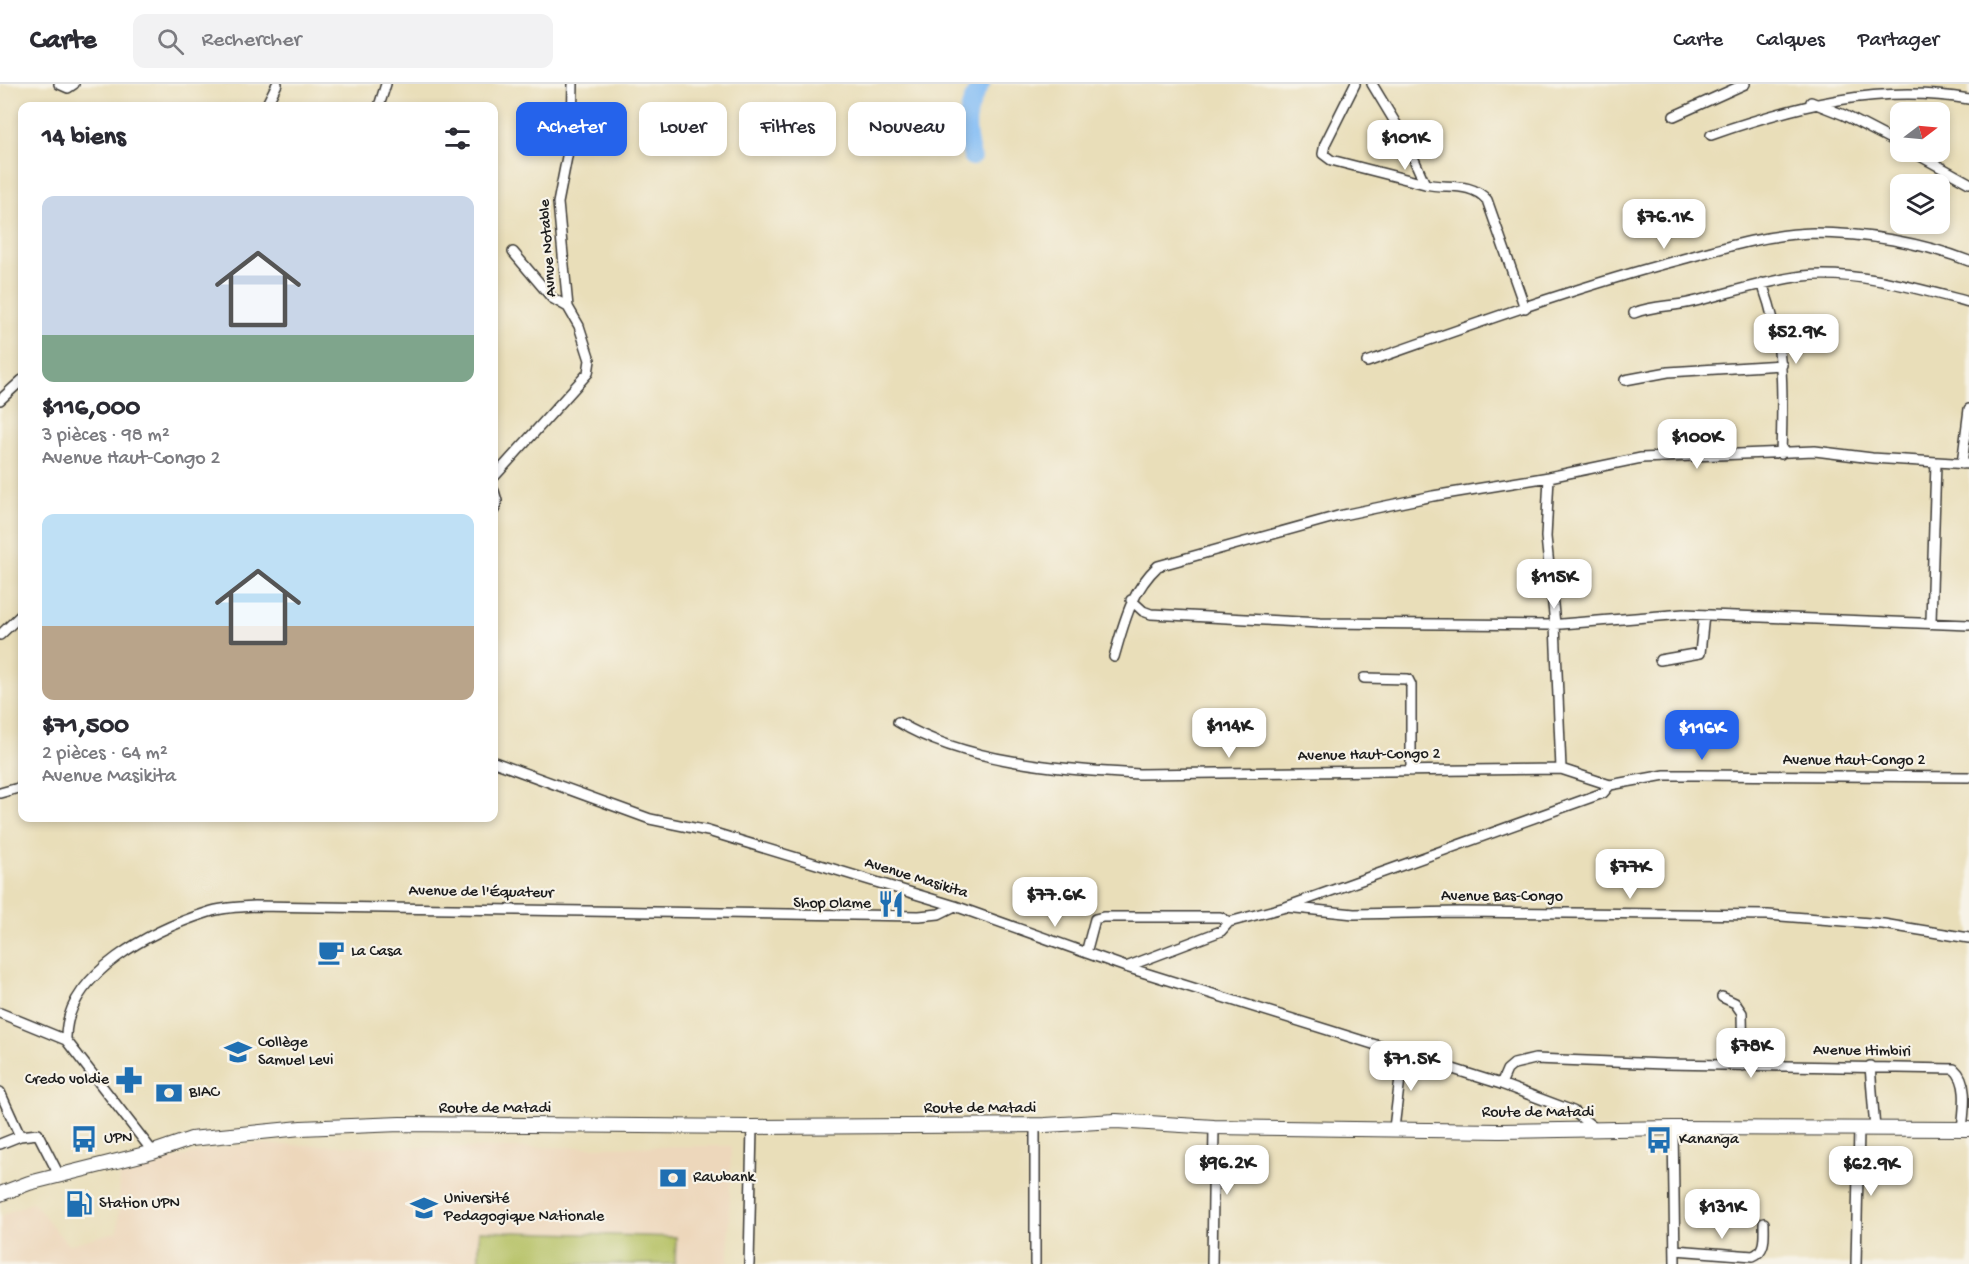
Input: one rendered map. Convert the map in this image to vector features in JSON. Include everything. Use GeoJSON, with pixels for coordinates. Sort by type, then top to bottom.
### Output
{"type":"FeatureCollection","features":[{"type":"Feature","properties":{"kind":"main road","name":"Route de Matadi"},"geometry":{"type":"LineString","coordinates":[[0,1194],[59,1175],[153,1152],[191,1139],[301,1128],[400,1125],[752,1127],[1035,1125],[1116,1121],[1214,1127],[1597,1130],[1966,1129]]}},
{"type":"Feature","properties":{"kind":"street"},"geometry":{"type":"LineString","coordinates":[[59,84],[68,88],[74,84]]}},
{"type":"Feature","properties":{"kind":"street"},"geometry":{"type":"LineString","coordinates":[[268,102],[277,84]]}},
{"type":"Feature","properties":{"kind":"street"},"geometry":{"type":"LineString","coordinates":[[381,102],[386,84]]}},
{"type":"Feature","properties":{"kind":"street","name":"Avnue Notable"},"geometry":{"type":"LineString","coordinates":[[498,473],[588,373],[590,360],[579,326],[568,307],[558,202],[572,131],[573,84]]}},
{"type":"Feature","properties":{"kind":"street"},"geometry":{"type":"LineString","coordinates":[[1355,84],[1325,144],[1323,154],[1331,160],[1425,184],[1438,187],[1467,187],[1477,190],[1487,200],[1525,308]]}},
{"type":"Feature","properties":{"kind":"street"},"geometry":{"type":"LineString","coordinates":[[1372,84],[1404,137],[1425,184]]}},
{"type":"Feature","properties":{"kind":"street"},"geometry":{"type":"LineString","coordinates":[[1674,116],[1746,84]]}},
{"type":"Feature","properties":{"kind":"street"},"geometry":{"type":"LineString","coordinates":[[1711,135],[1810,102],[1880,87],[1940,90],[1969,99]]}},
{"type":"Feature","properties":{"kind":"street"},"geometry":{"type":"LineString","coordinates":[[1810,102],[1844,115],[1890,139]]}},
{"type":"Feature","properties":{"kind":"street"},"geometry":{"type":"LineString","coordinates":[[1931,162],[1969,183]]}},
{"type":"Feature","properties":{"kind":"street"},"geometry":{"type":"LineString","coordinates":[[1367,362],[1621,276],[1771,238],[1811,233],[1881,238],[1969,261]]}},
{"type":"Feature","properties":{"kind":"street"},"geometry":{"type":"LineString","coordinates":[[513,252],[552,298],[568,307]]}},
{"type":"Feature","properties":{"kind":"street"},"geometry":{"type":"LineString","coordinates":[[1634,313],[1650,306],[1689,303],[1762,283],[1805,276],[1845,277],[1905,286],[1969,302]]}},
{"type":"Feature","properties":{"kind":"street"},"geometry":{"type":"LineString","coordinates":[[1762,283],[1776,322],[1782,365],[1781,454]]}},
{"type":"Feature","properties":{"kind":"street"},"geometry":{"type":"LineString","coordinates":[[1625,380],[1668,372],[1782,365]]}},
{"type":"Feature","properties":{"kind":"street"},"geometry":{"type":"LineString","coordinates":[[0,400],[18,384]]}},
{"type":"Feature","properties":{"kind":"street"},"geometry":{"type":"LineString","coordinates":[[1114,657],[1131,600],[1145,578],[1158,566],[1169,562],[1338,516],[1443,494],[1549,477],[1641,458],[1834,452],[1872,458],[1966,464],[1969,409]]}},
{"type":"Feature","properties":{"kind":"street"},"geometry":{"type":"LineString","coordinates":[[1931,621],[1936,463]]}},
{"type":"Feature","properties":{"kind":"street"},"geometry":{"type":"LineString","coordinates":[[1549,477],[1546,537],[1555,624],[1561,769]]}},
{"type":"Feature","properties":{"kind":"street"},"geometry":{"type":"LineString","coordinates":[[1131,600],[1143,611],[1151,614],[1320,623],[1555,624],[1623,617],[1704,615],[1931,621],[1969,625]]}},
{"type":"Feature","properties":{"kind":"street"},"geometry":{"type":"LineString","coordinates":[[1660,660],[1700,653],[1704,615]]}},
{"type":"Feature","properties":{"kind":"street"},"geometry":{"type":"LineString","coordinates":[[0,635],[18,618]]}},
{"type":"Feature","properties":{"kind":"street"},"geometry":{"type":"LineString","coordinates":[[1364,678],[1402,678],[1408,680],[1411,685],[1410,771]]}},
{"type":"Feature","properties":{"kind":"street","name":"Avenue Haut-Congo 2"},"geometry":{"type":"LineString","coordinates":[[898,722],[922,737],[951,748],[1087,771],[1139,774],[1561,769],[1610,785],[1676,775],[1969,777]]}},
{"type":"Feature","properties":{"kind":"street","name":"Avenue Masikita"},"geometry":{"type":"LineString","coordinates":[[498,763],[650,819],[708,831],[955,906],[1126,967],[1501,1084],[1574,1111],[1597,1130]]}},
{"type":"Feature","properties":{"kind":"street"},"geometry":{"type":"LineString","coordinates":[[1126,967],[1221,931],[1229,922],[1286,907],[1604,793],[1610,785]]}},
{"type":"Feature","properties":{"kind":"street"},"geometry":{"type":"LineString","coordinates":[[0,792],[18,788]]}},
{"type":"Feature","properties":{"kind":"street","name":"Avenue de l'Équateur"},"geometry":{"type":"LineString","coordinates":[[66,1040],[66,1030],[84,990],[115,956],[167,928],[211,911],[278,906],[919,916],[939,914],[955,906]]}},
{"type":"Feature","properties":{"kind":"street","name":"Avenue Bas-Congo"},"geometry":{"type":"LineString","coordinates":[[1286,907],[1353,914],[1471,912],[1768,915],[1883,924],[1969,938]]}},
{"type":"Feature","properties":{"kind":"street"},"geometry":{"type":"LineString","coordinates":[[1086,953],[1095,919],[1103,917],[1220,917],[1229,922]]}},
{"type":"Feature","properties":{"kind":"street"},"geometry":{"type":"LineString","coordinates":[[1722,997],[1735,1003],[1742,1013],[1743,1066]]}},
{"type":"Feature","properties":{"kind":"street"},"geometry":{"type":"LineString","coordinates":[[0,1013],[66,1040],[153,1152]]}},
{"type":"Feature","properties":{"kind":"street"},"geometry":{"type":"LineString","coordinates":[[1394,1128],[1403,1053]]}},
{"type":"Feature","properties":{"kind":"street","name":"Avenue Itimbiri"},"geometry":{"type":"LineString","coordinates":[[1501,1084],[1507,1070],[1514,1064],[1535,1059],[1743,1066],[1870,1066],[1954,1069],[1962,1075],[1966,1083],[1966,1129]]}},
{"type":"Feature","properties":{"kind":"street"},"geometry":{"type":"LineString","coordinates":[[1870,1066],[1875,1129]]}},
{"type":"Feature","properties":{"kind":"street"},"geometry":{"type":"LineString","coordinates":[[0,1092],[20,1136]]}},
{"type":"Feature","properties":{"kind":"street"},"geometry":{"type":"LineString","coordinates":[[1035,1125],[1035,1264]]}},
{"type":"Feature","properties":{"kind":"street"},"geometry":{"type":"LineString","coordinates":[[749,1264],[752,1127]]}},
{"type":"Feature","properties":{"kind":"street"},"geometry":{"type":"LineString","coordinates":[[1212,1264],[1214,1127]]}},
{"type":"Feature","properties":{"kind":"street"},"geometry":{"type":"LineString","coordinates":[[1673,1128],[1675,1264]]}},
{"type":"Feature","properties":{"kind":"street"},"geometry":{"type":"LineString","coordinates":[[1856,1264],[1859,1129]]}},
{"type":"Feature","properties":{"kind":"street"},"geometry":{"type":"LineString","coordinates":[[0,1144],[20,1136],[39,1134],[59,1175]]}},
{"type":"Feature","properties":{"kind":"street"},"geometry":{"type":"LineString","coordinates":[[1675,1250],[1753,1256],[1759,1254],[1763,1248],[1764,1223]]}},
{"type":"Feature","properties":{"kind":"shaded area","name":"Université Pedagogique Nationale"},"geometry":{"type":"Polygon","coordinates":[[[255,1144],[455,1148],[731,1146],[728,1264],[0,1264],[0,1218],[4,1214],[33,1202],[68,1245],[118,1231],[120,1173],[207,1150],[255,1144]]]}},
{"type":"Feature","properties":{"kind":"green space"},"geometry":{"type":"Polygon","coordinates":[[[479,1231],[676,1237],[675,1264],[479,1264],[479,1231]]]}},
{"type":"Feature","properties":{"kind":"waterway"},"geometry":{"type":"LineString","coordinates":[[972,157],[967,128],[968,119],[972,102],[981,84]]}},
{"type":"Feature","properties":{"kind":"place","name":"Shop Olame"},"geometry":{"type":"Point","coordinates":[891,904]}},
{"type":"Feature","properties":{"kind":"place","name":"La Casa"},"geometry":{"type":"Point","coordinates":[331,952]}},
{"type":"Feature","properties":{"kind":"place","name":"Collège Samuel Levi"},"geometry":{"type":"Point","coordinates":[238,1052]}},
{"type":"Feature","properties":{"kind":"place","name":"Credo voldie"},"geometry":{"type":"Point","coordinates":[129,1080]}},
{"type":"Feature","properties":{"kind":"place","name":"BIAC"},"geometry":{"type":"Point","coordinates":[169,1093]}},
{"type":"Feature","properties":{"kind":"place","name":"UPN"},"geometry":{"type":"Point","coordinates":[84,1139]}},
{"type":"Feature","properties":{"kind":"place","name":"Kananga"},"geometry":{"type":"Point","coordinates":[1659,1140]}},
{"type":"Feature","properties":{"kind":"place","name":"Rawbank"},"geometry":{"type":"Point","coordinates":[673,1178]}},
{"type":"Feature","properties":{"kind":"place","name":"Station UPN"},"geometry":{"type":"Point","coordinates":[79,1204]}},
{"type":"Feature","properties":{"kind":"place","name":"Université Pedagogique Nationale"},"geometry":{"type":"Point","coordinates":[424,1208]}}]}
